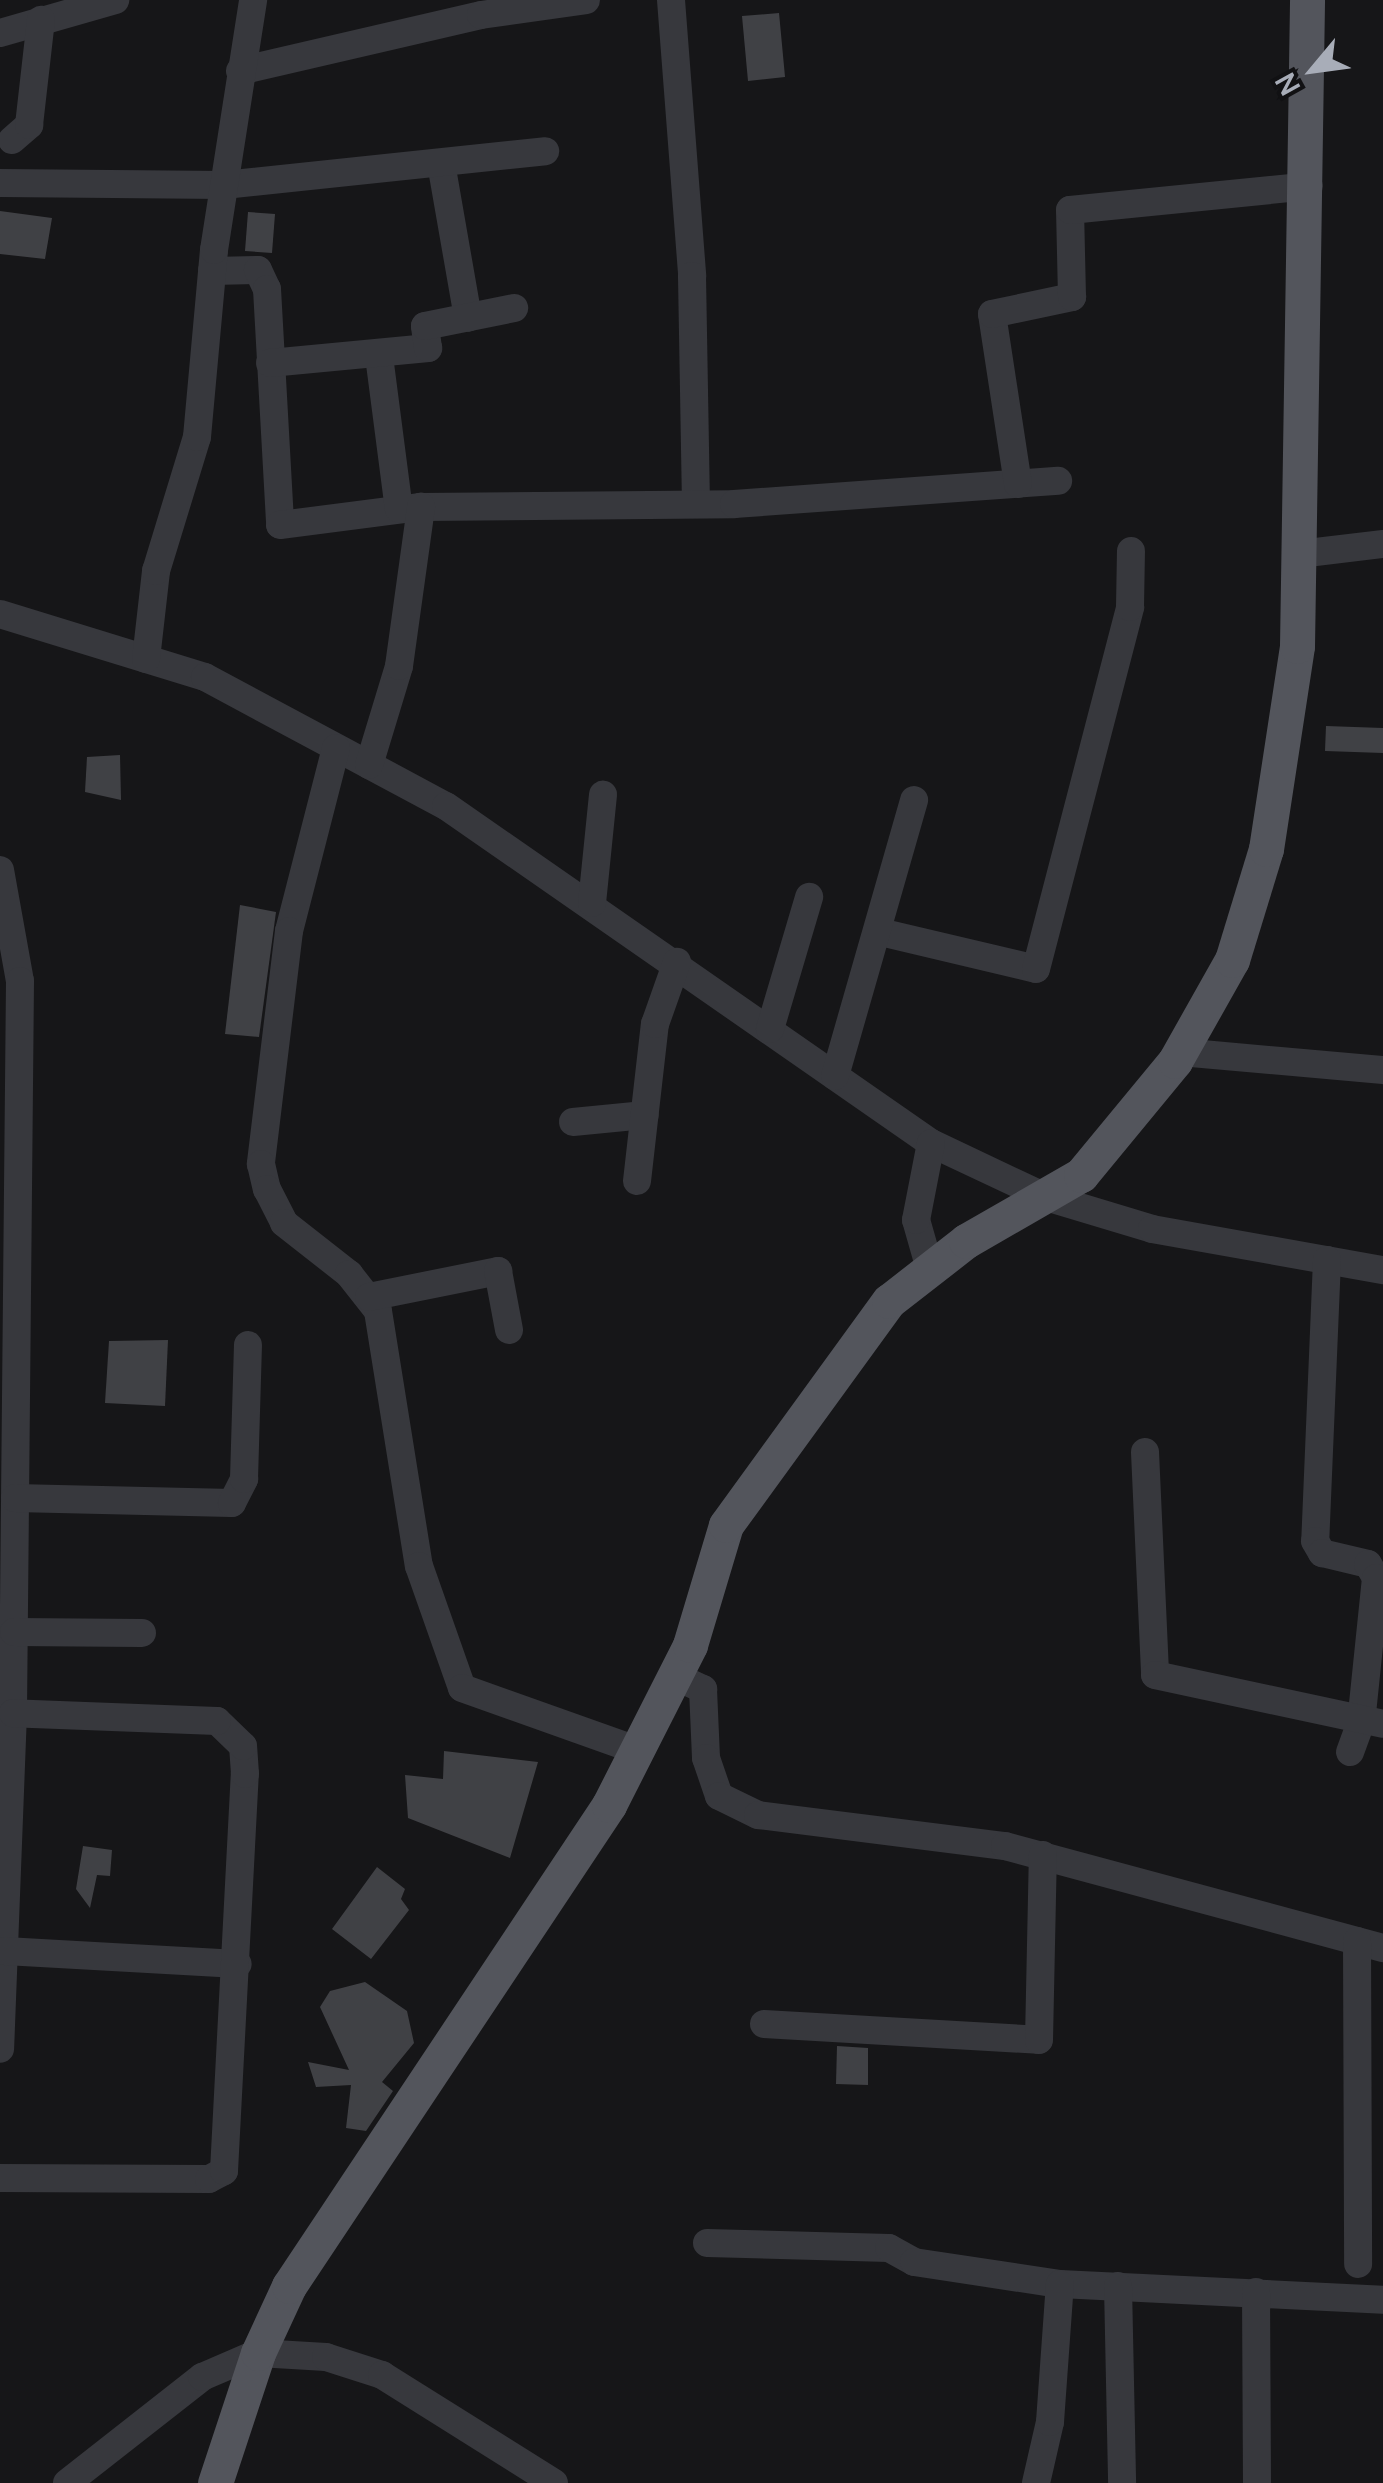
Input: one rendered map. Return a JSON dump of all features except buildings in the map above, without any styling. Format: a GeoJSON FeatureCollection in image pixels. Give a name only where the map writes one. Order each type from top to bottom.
{"type":"FeatureCollection","features":[{"type":"Feature","properties":{"kind":"main road"},"geometry":{"type":"LineString","coordinates":[[215,2483],[258,2353],[305,2260],[608,1805],[676,1677],[726,1525],[890,1300],[930,1268],[1082,1175],[1180,1052],[1232,960],[1266,849],[1297,646],[1309,186],[1307,0]]}},
{"type":"Feature","properties":{"kind":"street"},"geometry":{"type":"LineString","coordinates":[[0,33],[114,0]]}},
{"type":"Feature","properties":{"kind":"street"},"geometry":{"type":"LineString","coordinates":[[146,659],[156,571],[197,437],[212,271],[254,0]]}},
{"type":"Feature","properties":{"kind":"street"},"geometry":{"type":"LineString","coordinates":[[240,71],[512,6],[586,0]]}},
{"type":"Feature","properties":{"kind":"street"},"geometry":{"type":"LineString","coordinates":[[672,0],[692,276],[696,498]]}},
{"type":"Feature","properties":{"kind":"street"},"geometry":{"type":"LineString","coordinates":[[12,140],[29,125],[41,20]]}},
{"type":"Feature","properties":{"kind":"street"},"geometry":{"type":"LineString","coordinates":[[0,183],[224,185],[545,151]]}},
{"type":"Feature","properties":{"kind":"street"},"geometry":{"type":"LineString","coordinates":[[441,163],[468,318]]}},
{"type":"Feature","properties":{"kind":"street"},"geometry":{"type":"LineString","coordinates":[[1018,484],[992,314],[1072,297],[1070,210],[1309,186]]}},
{"type":"Feature","properties":{"kind":"street"},"geometry":{"type":"LineString","coordinates":[[212,271],[258,270],[267,289],[280,525],[410,508],[696,498],[734,504],[1058,481]]}},
{"type":"Feature","properties":{"kind":"street"},"geometry":{"type":"LineString","coordinates":[[270,363],[379,356],[428,348],[425,326],[514,308]]}},
{"type":"Feature","properties":{"kind":"street"},"geometry":{"type":"LineString","coordinates":[[368,764],[399,666],[410,508],[379,356]]}},
{"type":"Feature","properties":{"kind":"street"},"geometry":{"type":"LineString","coordinates":[[1299,554],[1383,544]]}},
{"type":"Feature","properties":{"kind":"street"},"geometry":{"type":"LineString","coordinates":[[880,932],[1036,969],[1130,607],[1132,552]]}},
{"type":"Feature","properties":{"kind":"street"},"geometry":{"type":"LineString","coordinates":[[0,614],[205,677],[446,806],[677,962],[930,1144],[1043,1196],[1166,1232],[1383,1270]]}},
{"type":"Feature","properties":{"kind":"street"},"geometry":{"type":"LineString","coordinates":[[336,748],[290,931],[262,1164],[284,1223],[370,1297],[391,1362],[419,1566],[462,1688],[636,1750]]}},
{"type":"Feature","properties":{"kind":"street"},"geometry":{"type":"LineString","coordinates":[[592,903],[603,795]]}},
{"type":"Feature","properties":{"kind":"street"},"geometry":{"type":"LineString","coordinates":[[834,1076],[880,932],[914,800]]}},
{"type":"Feature","properties":{"kind":"street"},"geometry":{"type":"LineString","coordinates":[[0,870],[20,981],[9,1259],[15,1498],[13,1712],[2,1870],[0,2048]]}},
{"type":"Feature","properties":{"kind":"street"},"geometry":{"type":"LineString","coordinates":[[770,1029],[809,897]]}},
{"type":"Feature","properties":{"kind":"street"},"geometry":{"type":"LineString","coordinates":[[636,1181],[655,1024],[677,962]]}},
{"type":"Feature","properties":{"kind":"street"},"geometry":{"type":"LineString","coordinates":[[1180,1052],[1383,1070]]}},
{"type":"Feature","properties":{"kind":"street"},"geometry":{"type":"LineString","coordinates":[[573,1122],[645,1115]]}},
{"type":"Feature","properties":{"kind":"street"},"geometry":{"type":"LineString","coordinates":[[930,1144],[916,1220],[930,1268]]}},
{"type":"Feature","properties":{"kind":"street"},"geometry":{"type":"LineString","coordinates":[[1327,1260],[1315,1541],[1322,1553],[1368,1564],[1376,1578],[1372,1723],[1350,1752]]}},
{"type":"Feature","properties":{"kind":"street"},"geometry":{"type":"LineString","coordinates":[[370,1297],[492,1270],[501,1276],[509,1330]]}},
{"type":"Feature","properties":{"kind":"street"},"geometry":{"type":"LineString","coordinates":[[15,1498],[232,1503],[244,1479],[248,1345]]}},
{"type":"Feature","properties":{"kind":"street"},"geometry":{"type":"LineString","coordinates":[[1145,1452],[1155,1674],[1372,1723]]}},
{"type":"Feature","properties":{"kind":"street"},"geometry":{"type":"LineString","coordinates":[[14,1632],[142,1633]]}},
{"type":"Feature","properties":{"kind":"street"},"geometry":{"type":"LineString","coordinates":[[676,1677],[703,1689],[706,1758],[719,1796],[758,1814],[1043,1855],[1370,1945],[1371,2096],[1358,2264]]}},
{"type":"Feature","properties":{"kind":"street"},"geometry":{"type":"LineString","coordinates":[[0,2178],[209,2179],[224,2171],[238,1964],[245,1774],[236,1735],[200,1718],[13,1712]]}},
{"type":"Feature","properties":{"kind":"street"},"geometry":{"type":"LineString","coordinates":[[764,2024],[1039,2040],[1043,1855]]}},
{"type":"Feature","properties":{"kind":"street"},"geometry":{"type":"LineString","coordinates":[[4,1951],[238,1964]]}},
{"type":"Feature","properties":{"kind":"street"},"geometry":{"type":"LineString","coordinates":[[706,2243],[889,2248],[914,2262],[1060,2284],[1383,2300]]}},
{"type":"Feature","properties":{"kind":"street"},"geometry":{"type":"LineString","coordinates":[[1036,2483],[1050,2422],[1060,2284]]}},
{"type":"Feature","properties":{"kind":"street"},"geometry":{"type":"LineString","coordinates":[[1118,2286],[1122,2483]]}},
{"type":"Feature","properties":{"kind":"street"},"geometry":{"type":"LineString","coordinates":[[1256,2292],[1257,2483]]}},
{"type":"Feature","properties":{"kind":"street"},"geometry":{"type":"LineString","coordinates":[[67,2483],[202,2378],[258,2353],[326,2356],[382,2374],[554,2483]]}}]}
